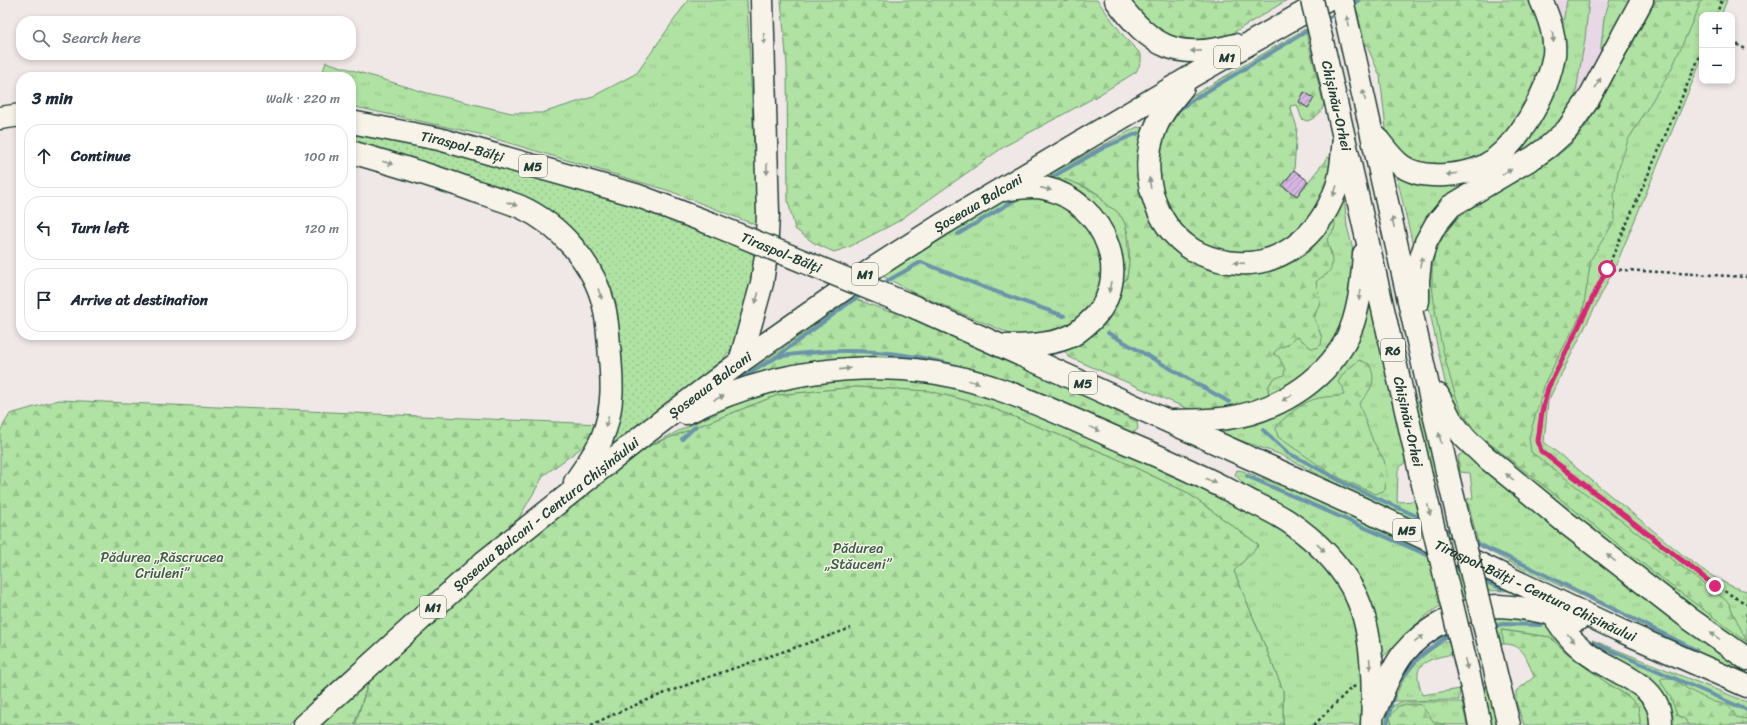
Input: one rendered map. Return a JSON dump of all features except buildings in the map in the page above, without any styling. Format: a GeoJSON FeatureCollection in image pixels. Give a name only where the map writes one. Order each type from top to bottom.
{"type":"FeatureCollection","features":[{"type":"Feature","properties":{"kind":"highway"},"geometry":{"type":"LineString","coordinates":[[740,362],[762,283],[766,255],[768,214],[762,0]]}},
{"type":"Feature","properties":{"kind":"highway"},"geometry":{"type":"LineString","coordinates":[[1116,0],[1132,22],[1148,35],[1170,48],[1181,51],[1208,51],[1262,38]]}},
{"type":"Feature","properties":{"kind":"highway","name":"Chișinău-Orhei"},"geometry":{"type":"LineString","coordinates":[[1312,0],[1420,472],[1480,725]]}},
{"type":"Feature","properties":{"kind":"highway","name":"Șoseaua Balcani"},"geometry":{"type":"LineString","coordinates":[[646,433],[740,362],[874,268],[993,192],[1326,0]]}},
{"type":"Feature","properties":{"kind":"highway","name":"Chișinău-Orhei"},"geometry":{"type":"LineString","coordinates":[[1342,0],[1353,42],[1448,476],[1509,725]]}},
{"type":"Feature","properties":{"kind":"highway"},"geometry":{"type":"LineString","coordinates":[[1373,133],[1401,166],[1414,172],[1427,175],[1454,175],[1469,172],[1483,166],[1495,158],[1506,149],[1522,127],[1539,101],[1547,81],[1554,55],[1554,41],[1548,16],[1541,0]]}},
{"type":"Feature","properties":{"kind":"highway"},"geometry":{"type":"LineString","coordinates":[[1419,342],[1418,280],[1426,242],[1436,224],[1451,206],[1534,157],[1548,147],[1566,130],[1588,100],[1642,0]]}},
{"type":"Feature","properties":{"kind":"highway"},"geometry":{"type":"LineString","coordinates":[[1192,76],[1170,102],[1156,126],[1150,151],[1150,182],[1153,196],[1161,216],[1170,230],[1193,250],[1205,256],[1223,261],[1250,263],[1279,256],[1302,241],[1324,214],[1337,188],[1344,138]]}},
{"type":"Feature","properties":{"kind":"highway"},"geometry":{"type":"LineString","coordinates":[[0,118],[16,116]]}},
{"type":"Feature","properties":{"kind":"highway","name":"Tiraspol-Bălți"},"geometry":{"type":"LineString","coordinates":[[356,123],[447,141],[636,195],[712,224],[917,308],[1193,433]]}},
{"type":"Feature","properties":{"kind":"highway"},"geometry":{"type":"LineString","coordinates":[[356,153],[442,179],[521,207],[542,219],[575,249],[596,283],[604,305],[608,323],[612,384],[609,413],[602,439],[566,496]]}},
{"type":"Feature","properties":{"kind":"highway"},"geometry":{"type":"LineString","coordinates":[[993,192],[1028,186],[1052,190],[1069,198],[1082,207],[1097,223],[1107,242],[1112,261],[1110,291],[1107,300],[1099,313],[1078,332],[1061,340],[1050,342],[1000,346]]}},
{"type":"Feature","properties":{"kind":"highway"},"geometry":{"type":"LineString","coordinates":[[1166,421],[1204,420],[1248,415],[1266,409],[1287,398],[1304,388],[1320,373],[1345,342],[1354,320],[1360,297],[1365,229]]}},
{"type":"Feature","properties":{"kind":"highway"},"geometry":{"type":"LineString","coordinates":[[646,433],[692,410],[738,390],[803,374],[853,368],[904,370],[942,374],[1012,393],[1176,463],[1287,520],[1325,552],[1340,569],[1353,588],[1363,610],[1368,635],[1372,680],[1372,722]]}},
{"type":"Feature","properties":{"kind":"highway"},"geometry":{"type":"LineString","coordinates":[[1426,373],[1451,420],[1464,437],[1482,454],[1577,532],[1690,619],[1747,659]]}},
{"type":"Feature","properties":{"kind":"highway","name":"Șoseaua Balcani - Centura Chișinăului"},"geometry":{"type":"LineString","coordinates":[[304,725],[468,576],[646,433]]}},
{"type":"Feature","properties":{"kind":"highway"},"geometry":{"type":"LineString","coordinates":[[1176,463],[1193,433]]}},
{"type":"Feature","properties":{"kind":"highway","name":"Tiraspol-Bălți - Centura Chișinăului"},"geometry":{"type":"LineString","coordinates":[[1193,433],[1363,509],[1543,593],[1618,630],[1747,686]]}},
{"type":"Feature","properties":{"kind":"highway"},"geometry":{"type":"LineString","coordinates":[[1543,593],[1553,614],[1573,641],[1585,652],[1636,682],[1650,693],[1661,711],[1662,725]]}},
{"type":"Feature","properties":{"kind":"highway"},"geometry":{"type":"LineString","coordinates":[[1372,722],[1392,671],[1402,655],[1409,647],[1448,619],[1468,611],[1497,606],[1523,608],[1618,630]]}},
{"type":"Feature","properties":{"kind":"path"},"geometry":{"type":"LineString","coordinates":[[1717,12],[1722,0]]}},
{"type":"Feature","properties":{"kind":"path"},"geometry":{"type":"LineString","coordinates":[[1735,43],[1747,50]]}},
{"type":"Feature","properties":{"kind":"path"},"geometry":{"type":"LineString","coordinates":[[1699,58],[1607,269],[1548,388],[1542,412],[1538,441],[1541,451],[1715,586],[1747,604]]}},
{"type":"Feature","properties":{"kind":"path"},"geometry":{"type":"LineString","coordinates":[[1607,269],[1747,277]]}},
{"type":"Feature","properties":{"kind":"path"},"geometry":{"type":"LineString","coordinates":[[1747,613],[1747,623]]}},
{"type":"Feature","properties":{"kind":"path"},"geometry":{"type":"LineString","coordinates":[[591,725],[618,712],[683,687],[851,628]]}},
{"type":"Feature","properties":{"kind":"path"},"geometry":{"type":"LineString","coordinates":[[1314,725],[1351,688],[1372,680]]}},
{"type":"Feature","properties":{"kind":"shaded area"},"geometry":{"type":"Polygon","coordinates":[[[1548,0],[1567,0],[1561,34],[1548,0]]]}},
{"type":"Feature","properties":{"kind":"shaded area"},"geometry":{"type":"Polygon","coordinates":[[[1589,0],[1634,0],[1573,109],[1585,39],[1589,0]]]}},
{"type":"Feature","properties":{"kind":"green space"},"geometry":{"type":"Polygon","coordinates":[[[688,0],[747,0],[758,226],[670,191],[479,134],[356,107],[356,72],[323,72],[326,62],[427,93],[511,113],[542,113],[590,98],[637,73],[688,0]]]}},
{"type":"Feature","properties":{"kind":"green space"},"geometry":{"type":"Polygon","coordinates":[[[781,0],[1062,0],[1065,2],[1071,0],[1097,0],[1126,39],[1141,54],[1141,62],[1136,72],[1097,96],[1005,146],[897,222],[849,247],[834,252],[814,243],[795,229],[788,201],[787,65],[781,0]]]}},
{"type":"Feature","properties":{"kind":"green space"},"geometry":{"type":"Polygon","coordinates":[[[1123,0],[1287,0],[1218,42],[1177,45],[1123,0]]]}},
{"type":"Feature","properties":{"kind":"green space"},"geometry":{"type":"Polygon","coordinates":[[[1362,0],[1532,0],[1544,22],[1546,68],[1510,132],[1474,163],[1418,166],[1394,145],[1386,129],[1380,76],[1364,39],[1355,4],[1362,0]]]}},
{"type":"Feature","properties":{"kind":"green space"},"geometry":{"type":"Polygon","coordinates":[[[1567,0],[1589,0],[1585,39],[1573,109],[1566,118],[1412,241],[1397,178],[1561,34],[1567,0]]]}},
{"type":"Feature","properties":{"kind":"green space"},"geometry":{"type":"Polygon","coordinates":[[[1610,0],[1634,0],[1600,56],[1604,18],[1610,0]]]}},
{"type":"Feature","properties":{"kind":"green space"},"geometry":{"type":"Polygon","coordinates":[[[1649,0],[1727,0],[1722,12],[1699,12],[1699,66],[1616,265],[1548,401],[1544,442],[1693,563],[1721,581],[1747,591],[1747,650],[1478,443],[1455,410],[1445,382],[1427,299],[1425,266],[1445,223],[1532,165],[1649,0]]]}},
{"type":"Feature","properties":{"kind":"green space"},"geometry":{"type":"Polygon","coordinates":[[[1656,0],[1702,0],[1671,70],[1628,140],[1618,171],[1614,195],[1615,220],[1591,259],[1583,311],[1546,380],[1529,437],[1531,452],[1728,602],[1747,642],[1670,585],[1478,434],[1464,416],[1450,378],[1440,336],[1433,294],[1432,276],[1434,256],[1446,232],[1459,218],[1472,208],[1557,156],[1570,145],[1585,127],[1593,114],[1656,0]]]}},
{"type":"Feature","properties":{"kind":"green space"},"geometry":{"type":"Polygon","coordinates":[[[1305,29],[1324,105],[1317,115],[1307,121],[1302,119],[1297,105],[1290,106],[1297,127],[1294,170],[1282,186],[1297,196],[1328,157],[1334,162],[1329,192],[1292,237],[1250,256],[1207,249],[1184,230],[1165,202],[1157,172],[1161,144],[1174,114],[1182,102],[1305,29]]]}},
{"type":"Feature","properties":{"kind":"green space"},"geometry":{"type":"Polygon","coordinates":[[[1137,127],[1145,128],[1142,163],[1199,264],[1223,273],[1232,274],[1255,274],[1280,268],[1311,250],[1320,238],[1331,213],[1333,217],[1335,227],[1327,239],[1332,257],[1332,266],[1327,274],[1316,282],[1320,302],[1314,317],[1322,338],[1321,345],[1316,348],[1311,348],[1298,337],[1287,345],[1276,350],[1273,354],[1279,357],[1285,369],[1284,375],[1273,379],[1268,387],[1269,397],[1228,408],[1207,410],[1186,408],[1069,357],[1065,352],[1127,278],[1129,245],[1127,229],[1120,215],[1105,204],[1098,194],[1081,185],[1050,174],[1137,127]]]}},
{"type":"Feature","properties":{"kind":"green space"},"geometry":{"type":"Polygon","coordinates":[[[364,134],[483,161],[635,206],[678,220],[755,255],[753,276],[740,337],[723,359],[605,456],[618,353],[567,227],[357,143],[356,136],[364,134]]]}},
{"type":"Feature","properties":{"kind":"green space"},"geometry":{"type":"Polygon","coordinates":[[[1050,174],[1069,180],[1098,194],[1106,205],[1115,209],[1121,216],[1126,225],[1129,263],[1127,278],[1116,292],[1118,268],[1052,182],[1050,174]]]}},
{"type":"Feature","properties":{"kind":"green space"},"geometry":{"type":"Polygon","coordinates":[[[1036,195],[1067,206],[1098,242],[1103,277],[1091,310],[1056,336],[1013,335],[914,293],[883,276],[1011,196],[1036,195]]]}},
{"type":"Feature","properties":{"kind":"green space"},"geometry":{"type":"Polygon","coordinates":[[[1344,196],[1347,226],[1355,258],[1349,306],[1337,338],[1313,370],[1269,397],[1268,387],[1273,379],[1273,355],[1277,348],[1288,344],[1291,339],[1298,337],[1311,348],[1322,338],[1314,317],[1320,302],[1316,282],[1320,277],[1327,274],[1332,253],[1327,239],[1334,230],[1331,213],[1344,196]]]}},
{"type":"Feature","properties":{"kind":"green space"},"geometry":{"type":"Polygon","coordinates":[[[1368,295],[1407,457],[1398,470],[1397,502],[1415,501],[1419,522],[1351,491],[1279,454],[1211,430],[1303,395],[1368,295]]]}},
{"type":"Feature","properties":{"kind":"green space"},"geometry":{"type":"Polygon","coordinates":[[[853,298],[887,311],[895,311],[940,329],[1002,359],[1077,392],[1137,422],[1138,429],[1134,432],[1115,432],[942,367],[738,385],[735,380],[759,365],[853,298]]]}},
{"type":"Feature","properties":{"kind":"green space"},"geometry":{"type":"Polygon","coordinates":[[[1359,360],[1369,364],[1372,370],[1373,381],[1372,386],[1359,404],[1373,441],[1384,460],[1386,470],[1385,490],[1376,494],[1333,475],[1278,437],[1276,429],[1278,424],[1297,408],[1308,402],[1322,397],[1344,395],[1343,387],[1338,382],[1344,373],[1359,360]]]}},
{"type":"Feature","properties":{"kind":"green space"},"geometry":{"type":"Polygon","coordinates":[[[846,375],[953,382],[1091,435],[1276,525],[1304,544],[1331,570],[1359,624],[1362,675],[1361,689],[1363,700],[1360,725],[1283,725],[1283,690],[1234,571],[1259,545],[1186,492],[1111,456],[987,406],[929,391],[856,387],[778,395],[651,445],[754,396],[846,375]]]}},
{"type":"Feature","properties":{"kind":"green space","name":"Pădurea „Stăuceni”"},"geometry":{"type":"Polygon","coordinates":[[[856,387],[929,391],[987,406],[1111,456],[1186,492],[1259,545],[1234,571],[1283,690],[1283,725],[355,725],[370,678],[461,595],[567,507],[651,445],[778,395],[856,387]]]}},
{"type":"Feature","properties":{"kind":"green space","name":"Pădurea „Răscrucea Criuleni”"},"geometry":{"type":"Polygon","coordinates":[[[59,400],[600,424],[588,443],[544,475],[519,518],[325,689],[288,725],[0,725],[0,431],[10,414],[59,400]]]}},
{"type":"Feature","properties":{"kind":"green space"},"geometry":{"type":"Polygon","coordinates":[[[1421,401],[1438,477],[1430,475],[1415,402],[1421,401]]]}},
{"type":"Feature","properties":{"kind":"green space"},"geometry":{"type":"Polygon","coordinates":[[[1466,451],[1747,667],[1747,676],[1576,593],[1525,570],[1479,546],[1467,499],[1473,498],[1470,473],[1460,472],[1458,456],[1466,451]]]}},
{"type":"Feature","properties":{"kind":"green space"},"geometry":{"type":"Polygon","coordinates":[[[1237,470],[1294,491],[1518,591],[1476,592],[1451,600],[1440,606],[1419,622],[1381,659],[1362,596],[1261,495],[1247,487],[1235,475],[1237,470]]]}},
{"type":"Feature","properties":{"kind":"green space"},"geometry":{"type":"Polygon","coordinates":[[[1494,616],[1543,621],[1636,691],[1648,708],[1651,725],[1639,725],[1640,721],[1638,706],[1629,697],[1607,683],[1568,654],[1550,637],[1502,630],[1504,644],[1499,645],[1494,616]]]}},
{"type":"Feature","properties":{"kind":"green space"},"geometry":{"type":"Polygon","coordinates":[[[1501,630],[1550,637],[1568,654],[1607,683],[1629,697],[1638,706],[1640,721],[1639,725],[1524,725],[1516,702],[1516,691],[1534,677],[1527,659],[1521,650],[1517,647],[1504,644],[1501,630]]]}},
{"type":"Feature","properties":{"kind":"green space"},"geometry":{"type":"Polygon","coordinates":[[[1592,640],[1747,702],[1747,725],[1669,725],[1597,649],[1592,640]]]}},
{"type":"Feature","properties":{"kind":"green space"},"geometry":{"type":"Polygon","coordinates":[[[1446,641],[1449,641],[1452,654],[1432,659],[1420,668],[1418,675],[1422,695],[1460,689],[1459,700],[1394,701],[1402,682],[1414,666],[1421,658],[1446,641]]]}},
{"type":"Feature","properties":{"kind":"green space"},"geometry":{"type":"Polygon","coordinates":[[[370,678],[354,725],[320,725],[370,678]]]}},
{"type":"Feature","properties":{"kind":"green space"},"geometry":{"type":"Polygon","coordinates":[[[1663,678],[1674,678],[1693,692],[1714,702],[1728,706],[1736,717],[1747,719],[1747,725],[1688,725],[1685,719],[1677,715],[1671,698],[1660,680],[1663,678]]]}},
{"type":"Feature","properties":{"kind":"green space"},"geometry":{"type":"Polygon","coordinates":[[[1481,687],[1489,687],[1498,725],[1489,725],[1481,687]]]}},
{"type":"Feature","properties":{"kind":"green space"},"geometry":{"type":"Polygon","coordinates":[[[1401,702],[1462,702],[1467,725],[1381,725],[1383,717],[1388,711],[1401,702]]]}},
{"type":"Feature","properties":{"kind":"green space"},"geometry":{"type":"Polygon","coordinates":[[[1413,704],[1421,705],[1434,722],[1446,725],[1392,725],[1390,717],[1398,706],[1413,704]]]}},
{"type":"Feature","properties":{"kind":"waterway"},"geometry":{"type":"LineString","coordinates":[[1350,5],[1358,0]]}},
{"type":"Feature","properties":{"kind":"waterway"},"geometry":{"type":"LineString","coordinates":[[1324,20],[1337,13]]}},
{"type":"Feature","properties":{"kind":"waterway"},"geometry":{"type":"LineString","coordinates":[[1176,112],[1194,99],[1312,28]]}},
{"type":"Feature","properties":{"kind":"waterway"},"geometry":{"type":"LineString","coordinates":[[1054,176],[1105,147],[1138,133]]}},
{"type":"Feature","properties":{"kind":"waterway"},"geometry":{"type":"LineString","coordinates":[[958,234],[1015,200]]}},
{"type":"Feature","properties":{"kind":"waterway"},"geometry":{"type":"LineString","coordinates":[[880,285],[921,262],[983,287],[1064,316]]}},
{"type":"Feature","properties":{"kind":"waterway"},"geometry":{"type":"LineString","coordinates":[[737,381],[775,358],[853,300],[864,294]]}},
{"type":"Feature","properties":{"kind":"waterway"},"geometry":{"type":"LineString","coordinates":[[1108,333],[1229,402]]}},
{"type":"Feature","properties":{"kind":"waterway"},"geometry":{"type":"LineString","coordinates":[[776,357],[821,352],[866,351],[911,356],[956,366]]}},
{"type":"Feature","properties":{"kind":"waterway"},"geometry":{"type":"LineString","coordinates":[[682,439],[696,426]]}},
{"type":"Feature","properties":{"kind":"waterway"},"geometry":{"type":"LineString","coordinates":[[1263,430],[1288,453],[1346,484],[1423,519]]}},
{"type":"Feature","properties":{"kind":"waterway"},"geometry":{"type":"LineString","coordinates":[[1247,476],[1434,558]]}},
{"type":"Feature","properties":{"kind":"waterway"},"geometry":{"type":"LineString","coordinates":[[1440,527],[1454,533]]}},
{"type":"Feature","properties":{"kind":"waterway"},"geometry":{"type":"LineString","coordinates":[[1471,541],[1527,566],[1696,650]]}},
{"type":"Feature","properties":{"kind":"waterway"},"geometry":{"type":"LineString","coordinates":[[1449,565],[1463,571]]}},
{"type":"Feature","properties":{"kind":"waterway"},"geometry":{"type":"LineString","coordinates":[[1480,579],[1502,589]]}},
{"type":"Feature","properties":{"kind":"waterway"},"geometry":{"type":"LineString","coordinates":[[1490,627],[1503,624],[1541,625]]}},
{"type":"Feature","properties":{"kind":"waterway"},"geometry":{"type":"LineString","coordinates":[[1387,725],[1395,687],[1418,658],[1447,636],[1453,635]]}},
{"type":"Feature","properties":{"kind":"waterway"},"geometry":{"type":"LineString","coordinates":[[1594,643],[1747,710]]}},
{"type":"Feature","properties":{"kind":"route"},"geometry":{"type":"LineString","coordinates":[[1607,269],[1548,388],[1542,412],[1538,441],[1541,451],[1715,586]]}}]}
